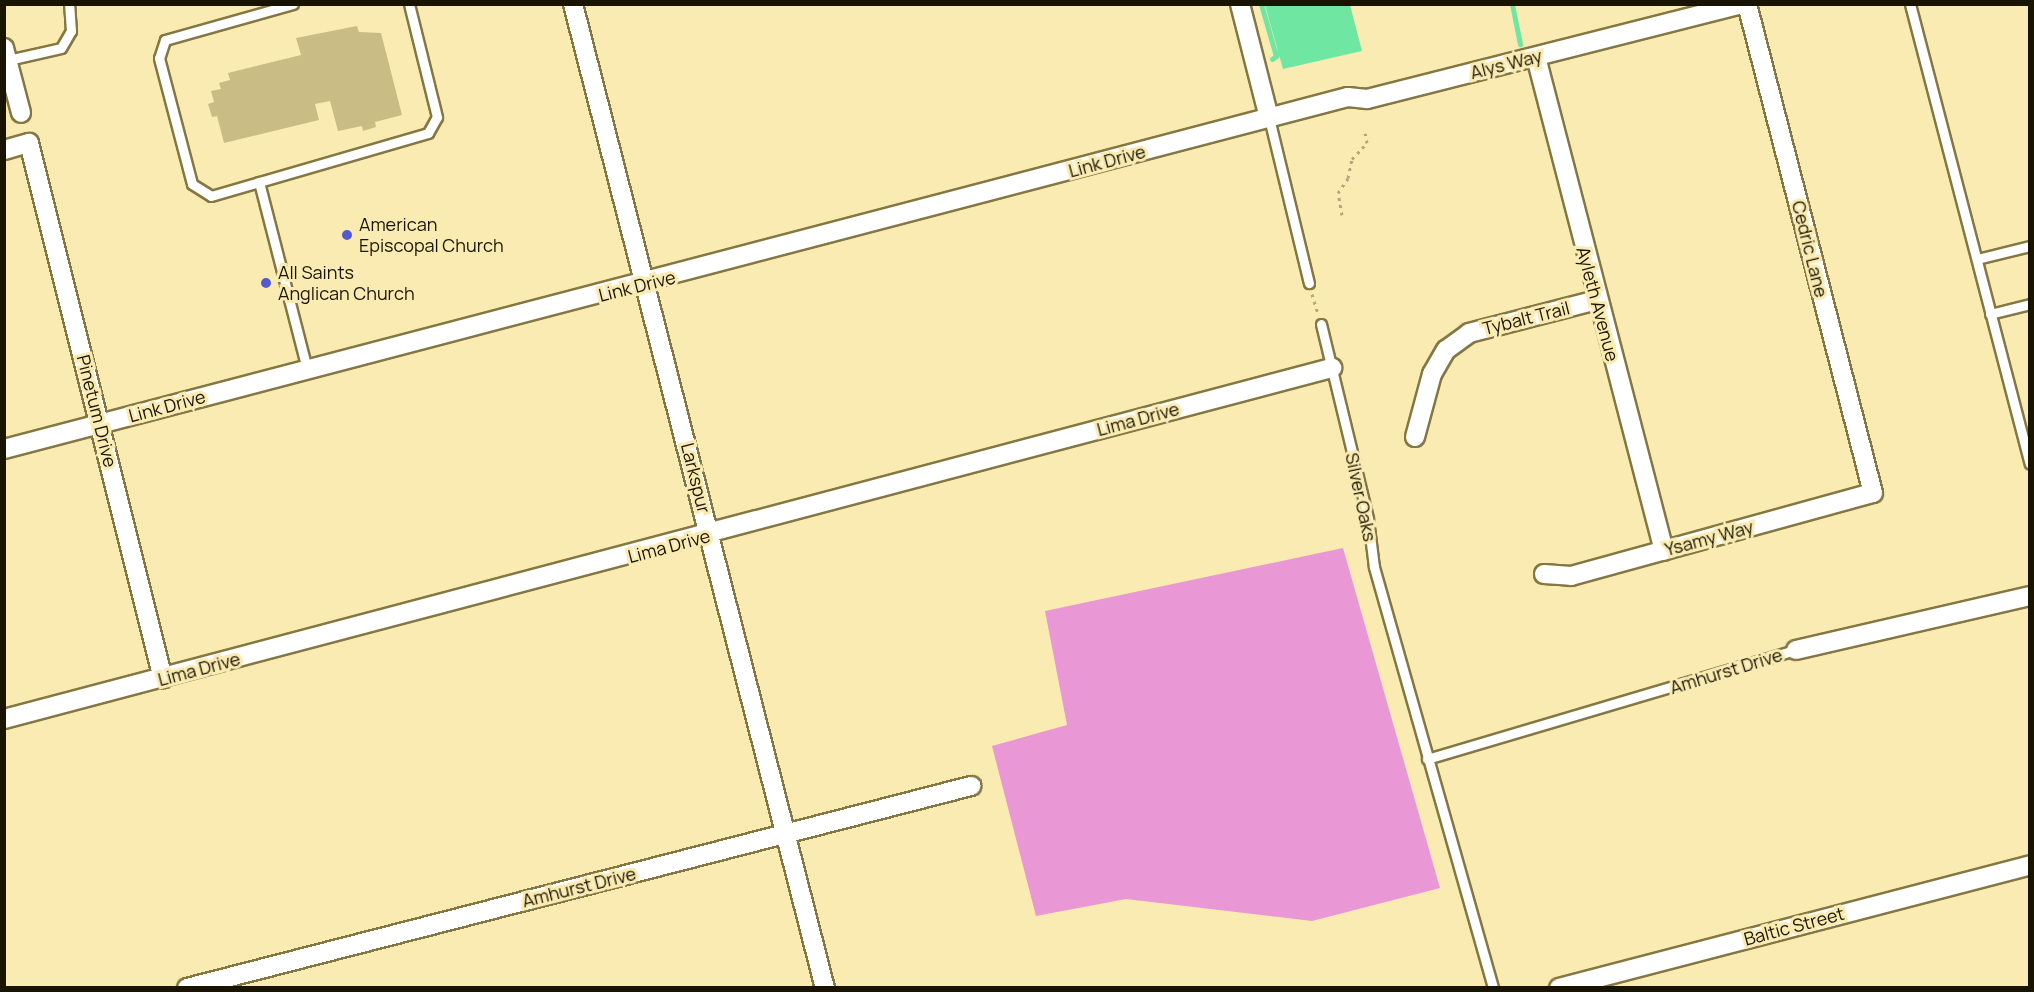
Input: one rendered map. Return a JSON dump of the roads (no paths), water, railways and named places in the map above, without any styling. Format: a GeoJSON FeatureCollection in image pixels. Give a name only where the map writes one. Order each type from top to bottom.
{"type":"FeatureCollection","features":[{"type":"Feature","properties":{"kind":"street","name":"Larkspur"},"geometry":{"type":"LineString","coordinates":[[573,4],[825,987]]}},
{"type":"Feature","properties":{"kind":"street"},"geometry":{"type":"LineString","coordinates":[[1240,4],[1269,118]]}},
{"type":"Feature","properties":{"kind":"street","name":"Alys Way"},"geometry":{"type":"LineString","coordinates":[[1269,118],[1348,97],[1367,99],[1745,4]]}},
{"type":"Feature","properties":{"kind":"street","name":"Cedric Lane"},"geometry":{"type":"LineString","coordinates":[[1745,4],[1873,493]]}},
{"type":"Feature","properties":{"kind":"street"},"geometry":{"type":"LineString","coordinates":[[6,54],[21,113]]}},
{"type":"Feature","properties":{"kind":"street","name":"Ayleth Avenue"},"geometry":{"type":"LineString","coordinates":[[1536,57],[1597,300],[1664,551]]}},
{"type":"Feature","properties":{"kind":"street","name":"Link Drive"},"geometry":{"type":"LineString","coordinates":[[4,449],[308,369],[646,284],[1269,118]]}},
{"type":"Feature","properties":{"kind":"street","name":"Pinetum Drive"},"geometry":{"type":"LineString","coordinates":[[4,150],[29,144],[101,424],[163,679]]}},
{"type":"Feature","properties":{"kind":"street","name":"Tybalt Trail"},"geometry":{"type":"LineString","coordinates":[[1415,437],[1432,374],[1446,350],[1469,333],[1597,300]]}},
{"type":"Feature","properties":{"kind":"street","name":"Lima Drive"},"geometry":{"type":"LineString","coordinates":[[4,719],[710,536],[1332,368]]}},
{"type":"Feature","properties":{"kind":"street","name":"Ysamy Way"},"geometry":{"type":"LineString","coordinates":[[1545,574],[1571,576],[1873,493]]}},
{"type":"Feature","properties":{"kind":"street","name":"Amhurst Drive"},"geometry":{"type":"LineString","coordinates":[[1796,650],[2030,596]]}},
{"type":"Feature","properties":{"kind":"street","name":"Amhurst Drive"},"geometry":{"type":"LineString","coordinates":[[187,987],[786,831],[971,786]]}},
{"type":"Feature","properties":{"kind":"street","name":"Baltic Street"},"geometry":{"type":"LineString","coordinates":[[1560,987],[2030,865]]}},
{"type":"Feature","properties":{"kind":"lane"},"geometry":{"type":"LineString","coordinates":[[6,54],[61,48],[71,32],[69,4]]}},
{"type":"Feature","properties":{"kind":"lane"},"geometry":{"type":"LineString","coordinates":[[293,4],[165,40],[159,58],[192,184],[211,196],[428,133],[437,117],[409,4]]}},
{"type":"Feature","properties":{"kind":"lane"},"geometry":{"type":"LineString","coordinates":[[1910,4],[2030,464]]}},
{"type":"Feature","properties":{"kind":"lane"},"geometry":{"type":"LineString","coordinates":[[1269,118],[1309,283]]}},
{"type":"Feature","properties":{"kind":"lane"},"geometry":{"type":"LineString","coordinates":[[259,182],[308,369]]}},
{"type":"Feature","properties":{"kind":"lane"},"geometry":{"type":"LineString","coordinates":[[1977,260],[2030,246]]}},
{"type":"Feature","properties":{"kind":"lane"},"geometry":{"type":"LineString","coordinates":[[1990,314],[2030,304]]}},
{"type":"Feature","properties":{"kind":"lane","name":"Silver Oaks"},"geometry":{"type":"LineString","coordinates":[[1321,324],[1368,519],[1374,567],[1426,759],[1493,987]]}},
{"type":"Feature","properties":{"kind":"lane","name":"Amhurst Drive"},"geometry":{"type":"LineString","coordinates":[[1426,759],[1796,650]]}},
{"type":"Feature","properties":{"kind":"waterway"},"geometry":{"type":"LineString","coordinates":[[1261,4],[1276,56],[1272,59]]}},
{"type":"Feature","properties":{"kind":"waterway"},"geometry":{"type":"LineString","coordinates":[[1512,4],[1520,44]]}},
{"type":"Feature","properties":{"kind":"waterway"},"geometry":{"type":"LineString","coordinates":[[1276,56],[1281,48]]}},
{"type":"Feature","properties":{"kind":"place","name":"American Episcopal Church"},"geometry":{"type":"Point","coordinates":[347,235]}},
{"type":"Feature","properties":{"kind":"place","name":"All Saints Anglican Church"},"geometry":{"type":"Point","coordinates":[266,283]}}]}
